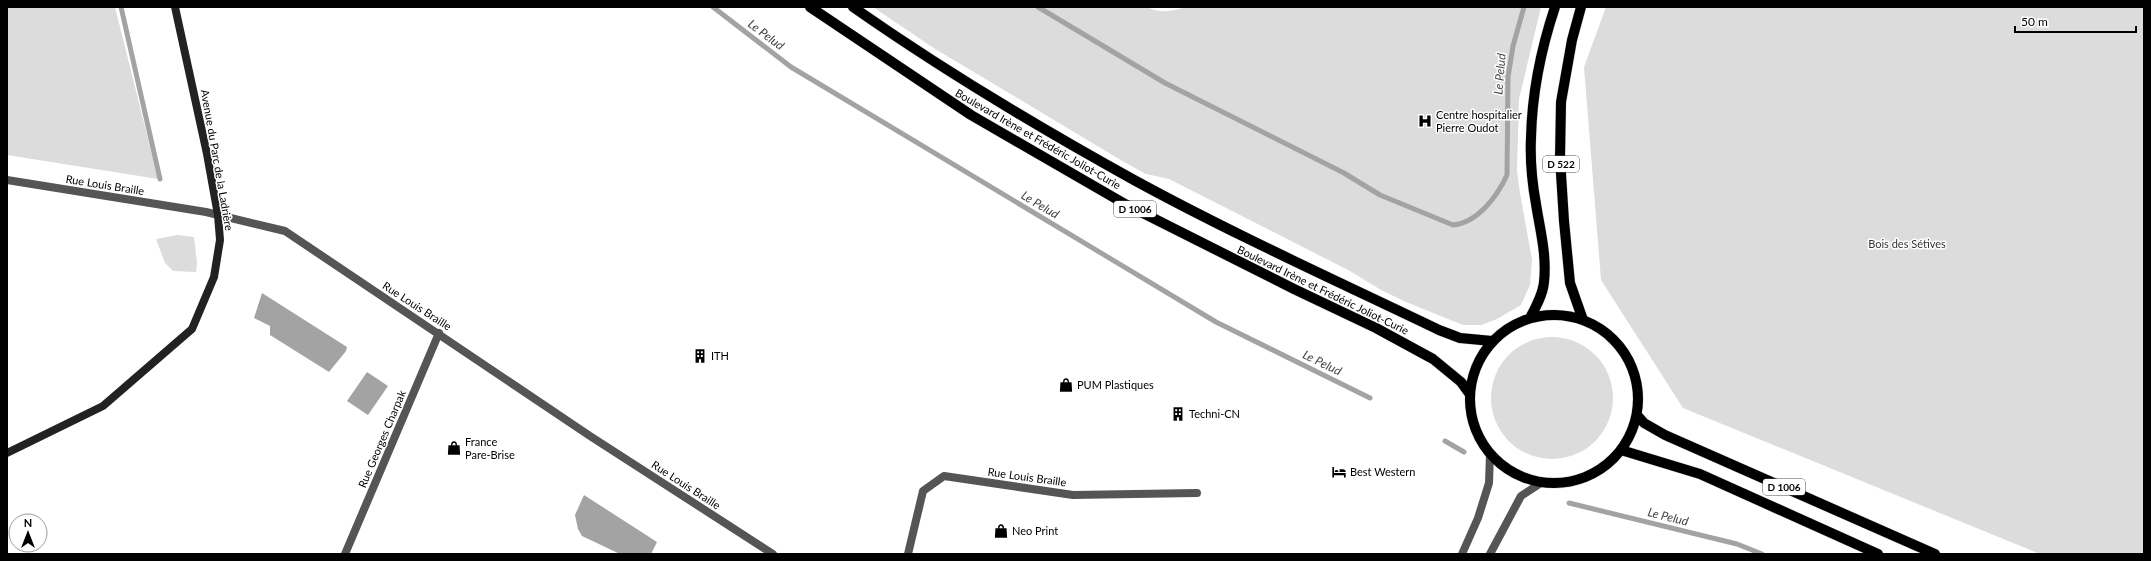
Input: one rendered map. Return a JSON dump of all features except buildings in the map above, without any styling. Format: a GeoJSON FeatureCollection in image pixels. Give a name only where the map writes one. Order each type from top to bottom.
{"type":"FeatureCollection","features":[{"type":"Feature","properties":{"kind":"main road","name":"Boulevard Irène et Frédéric Joliot-Curie"},"geometry":{"type":"LineString","coordinates":[[810,7],[971,116],[1125,204],[1294,289],[1376,328],[1433,359],[1461,382],[1469,393]]}},
{"type":"Feature","properties":{"kind":"main road","name":"Boulevard Irène et Frédéric Joliot-Curie"},"geometry":{"type":"LineString","coordinates":[[853,7],[981,92],[1134,180],[1218,223],[1439,330],[1460,338],[1492,341]]}},
{"type":"Feature","properties":{"kind":"main road","name":"D 522"},"geometry":{"type":"LineString","coordinates":[[1530,318],[1537,305],[1544,283],[1545,259],[1543,236],[1532,175],[1531,138],[1534,100],[1546,35],[1555,7]]}},
{"type":"Feature","properties":{"kind":"main road","name":"D 522"},"geometry":{"type":"LineString","coordinates":[[1582,7],[1572,40],[1561,102],[1560,158],[1570,283],[1584,320]]}},
{"type":"Feature","properties":{"kind":"main road"},"geometry":{"type":"LineString","coordinates":[[1548,315],[1584,320],[1604,332],[1621,348],[1633,369],[1638,392],[1637,416],[1631,434],[1621,450],[1609,463],[1594,474],[1577,480],[1559,483],[1541,483],[1522,477],[1504,468],[1490,454],[1477,436],[1470,415],[1469,393],[1473,374],[1481,356],[1492,341],[1510,327],[1530,318],[1548,315]]}},
{"type":"Feature","properties":{"kind":"main road","name":"D 1006"},"geometry":{"type":"LineString","coordinates":[[1637,416],[1644,423],[1666,435],[1935,554]]}},
{"type":"Feature","properties":{"kind":"main road","name":"D 1006"},"geometry":{"type":"LineString","coordinates":[[1621,450],[1700,474],[1878,554]]}},
{"type":"Feature","properties":{"kind":"street","name":"Avenue du Parc de la Ladrière"},"geometry":{"type":"LineString","coordinates":[[7,453],[103,406],[192,329],[214,277],[220,240],[218,215],[207,154],[175,7]]}},
{"type":"Feature","properties":{"kind":"street","name":"Rue Louis Braille"},"geometry":{"type":"LineString","coordinates":[[7,180],[218,215],[285,231],[396,306],[439,333],[590,436],[773,554]]}},
{"type":"Feature","properties":{"kind":"street","name":"Rue Georges Charpak"},"geometry":{"type":"LineString","coordinates":[[345,554],[439,333]]}},
{"type":"Feature","properties":{"kind":"street"},"geometry":{"type":"LineString","coordinates":[[1462,554],[1478,518],[1489,483],[1490,454]]}},
{"type":"Feature","properties":{"kind":"street","name":"Rue Louis Braille"},"geometry":{"type":"LineString","coordinates":[[908,554],[923,491],[944,476],[1074,495],[1197,493]]}},
{"type":"Feature","properties":{"kind":"street"},"geometry":{"type":"LineString","coordinates":[[1490,554],[1521,496],[1541,483]]}},
{"type":"Feature","properties":{"kind":"green space"},"geometry":{"type":"Polygon","coordinates":[[[7,7],[115,7],[158,179],[7,155],[7,7]]]}},
{"type":"Feature","properties":{"kind":"green space"},"geometry":{"type":"Polygon","coordinates":[[[873,7],[1147,7],[1157,11],[1171,11],[1187,7],[1541,7],[1519,99],[1517,171],[1532,260],[1530,285],[1521,305],[1497,319],[1481,325],[1463,325],[1406,302],[1381,290],[1350,271],[1169,179],[1146,174],[1124,162],[932,47],[873,7]]]}},
{"type":"Feature","properties":{"kind":"green space","name":"Bois des Sétives"},"geometry":{"type":"Polygon","coordinates":[[[1606,7],[2144,7],[2144,554],[2040,554],[1683,408],[1601,280],[1584,67],[1606,7]]]}},
{"type":"Feature","properties":{"kind":"green space"},"geometry":{"type":"Polygon","coordinates":[[[177,235],[194,237],[197,263],[196,272],[173,271],[165,263],[156,239],[177,235]]]}},
{"type":"Feature","properties":{"kind":"green space"},"geometry":{"type":"Polygon","coordinates":[[[1552,337],[1575,342],[1595,355],[1608,375],[1613,398],[1608,421],[1595,441],[1575,454],[1552,459],[1529,454],[1509,441],[1496,421],[1491,398],[1496,375],[1509,355],[1529,342],[1552,337]]]}},
{"type":"Feature","properties":{"kind":"shaded area"},"geometry":{"type":"Polygon","coordinates":[[[262,293],[347,347],[346,351],[329,372],[270,335],[270,326],[254,318],[262,293]]]}},
{"type":"Feature","properties":{"kind":"shaded area"},"geometry":{"type":"Polygon","coordinates":[[[367,372],[388,386],[368,415],[347,401],[367,372]]]}},
{"type":"Feature","properties":{"kind":"shaded area"},"geometry":{"type":"Polygon","coordinates":[[[584,495],[657,542],[651,554],[620,554],[582,536],[578,529],[575,515],[584,495]]]}},
{"type":"Feature","properties":{"kind":"waterway"},"geometry":{"type":"LineString","coordinates":[[121,7],[160,179]]}},
{"type":"Feature","properties":{"kind":"waterway","name":"Le Pelud"},"geometry":{"type":"LineString","coordinates":[[713,7],[791,67],[1216,322],[1370,398]]}},
{"type":"Feature","properties":{"kind":"waterway","name":"Le Pelud"},"geometry":{"type":"LineString","coordinates":[[1038,7],[1165,83],[1344,173],[1380,195],[1453,225],[1470,219],[1485,208],[1498,192],[1507,175],[1508,77],[1513,46],[1524,7]]}},
{"type":"Feature","properties":{"kind":"waterway"},"geometry":{"type":"LineString","coordinates":[[1445,441],[1464,452]]}},
{"type":"Feature","properties":{"kind":"waterway","name":"Le Pelud"},"geometry":{"type":"LineString","coordinates":[[1569,503],[1737,544],[1762,554]]}},
{"type":"Feature","properties":{"kind":"place","name":"Centre hospitalier Pierre Oudot"},"geometry":{"type":"Point","coordinates":[1425,121]}},
{"type":"Feature","properties":{"kind":"place","name":"ITH"},"geometry":{"type":"Point","coordinates":[700,356]}},
{"type":"Feature","properties":{"kind":"place","name":"PUM Plastiques"},"geometry":{"type":"Point","coordinates":[1066,385]}},
{"type":"Feature","properties":{"kind":"place","name":"Techni-CN"},"geometry":{"type":"Point","coordinates":[1178,414]}},
{"type":"Feature","properties":{"kind":"place","name":"France Pare-Brise"},"geometry":{"type":"Point","coordinates":[454,448]}},
{"type":"Feature","properties":{"kind":"place","name":"Best Western"},"geometry":{"type":"Point","coordinates":[1339,472]}},
{"type":"Feature","properties":{"kind":"place","name":"Neo Print"},"geometry":{"type":"Point","coordinates":[1001,531]}}]}
